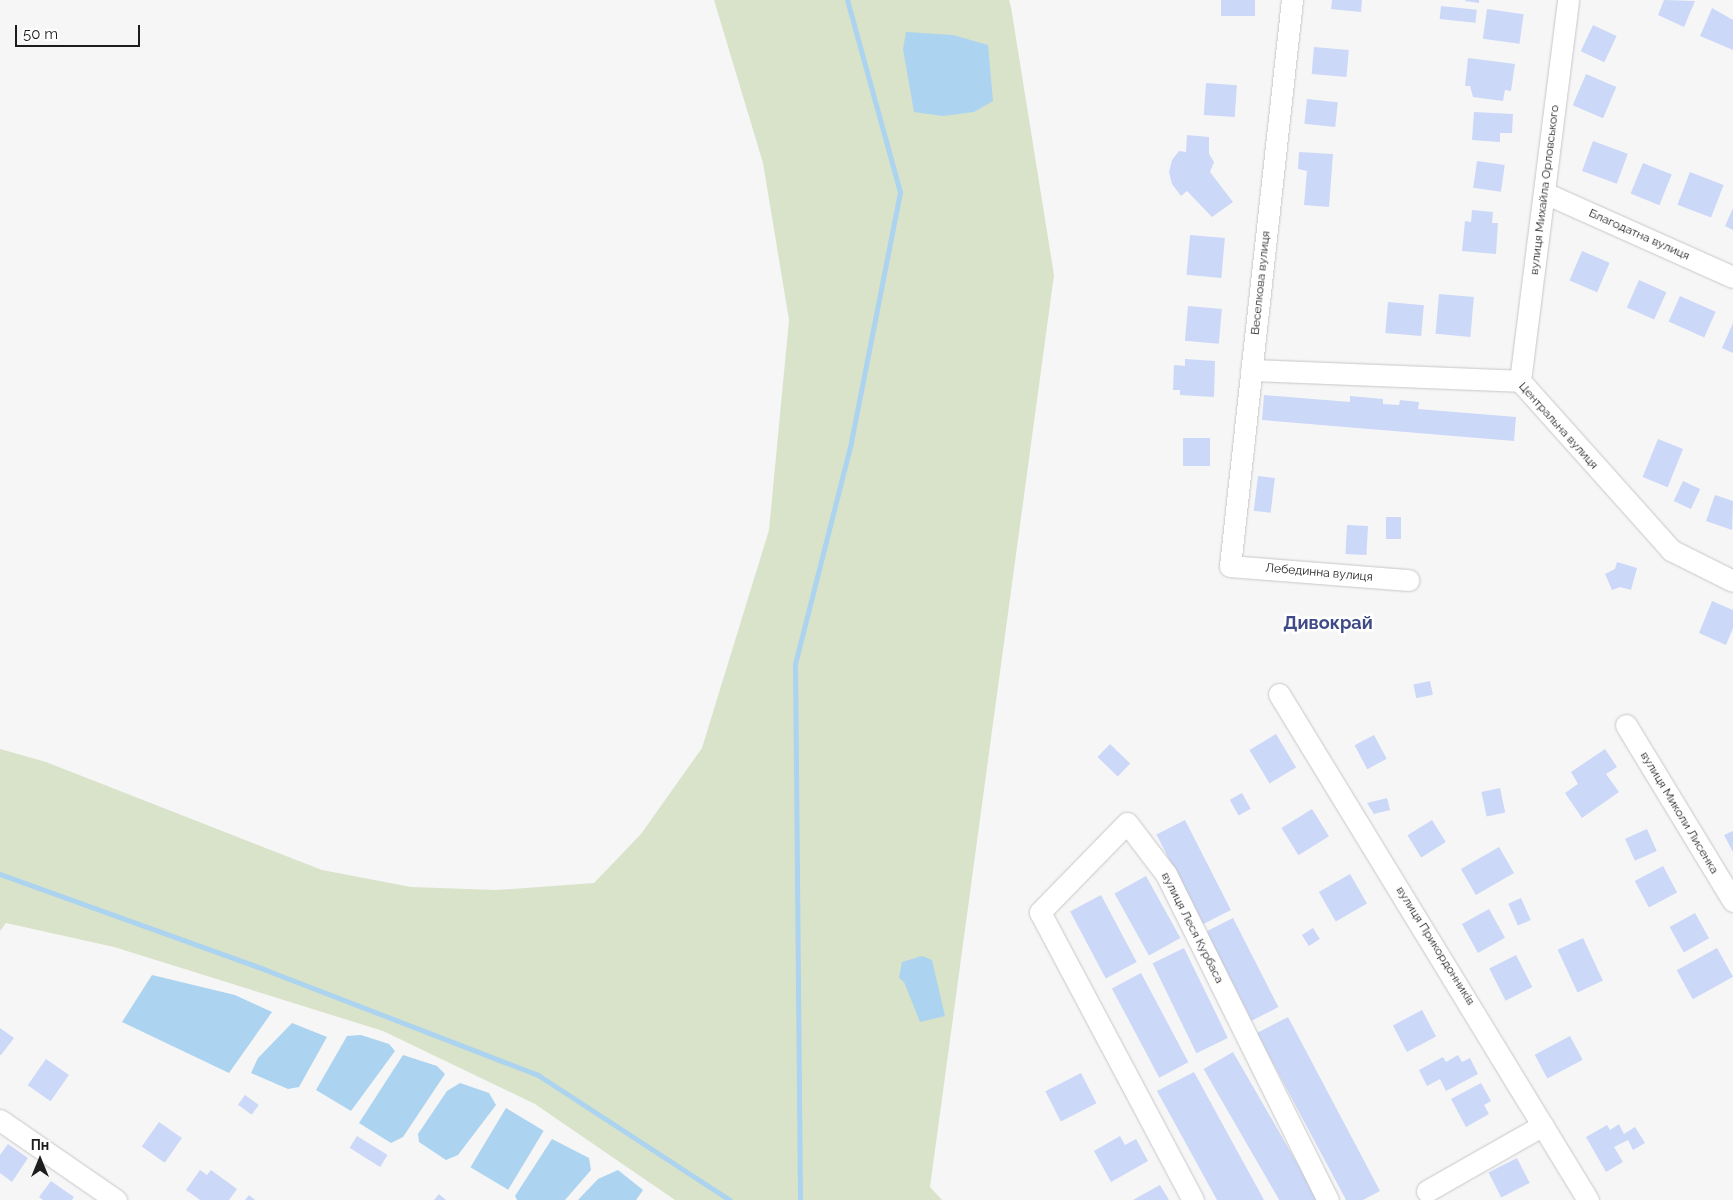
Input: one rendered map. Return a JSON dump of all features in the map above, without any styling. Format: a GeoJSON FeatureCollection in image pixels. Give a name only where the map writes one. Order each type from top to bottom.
{"type":"FeatureCollection","features":[{"type":"Feature","properties":{"kind":"street","name":"Веселкова вулиця"},"geometry":{"type":"LineString","coordinates":[[1230,566],[1292,0]]}},
{"type":"Feature","properties":{"kind":"street","name":"вулиця Михайла Орловського"},"geometry":{"type":"LineString","coordinates":[[1520,381],[1568,0]]}},
{"type":"Feature","properties":{"kind":"street","name":"Благодатна вулиця"},"geometry":{"type":"LineString","coordinates":[[1545,193],[1733,277]]}},
{"type":"Feature","properties":{"kind":"street","name":"Центральна вулиця"},"geometry":{"type":"LineString","coordinates":[[1251,370],[1520,381],[1670,550],[1733,581]]}},
{"type":"Feature","properties":{"kind":"street","name":"Лебединна вулиця"},"geometry":{"type":"LineString","coordinates":[[1230,566],[1408,580]]}},
{"type":"Feature","properties":{"kind":"street","name":"вулиця Прикордонників"},"geometry":{"type":"LineString","coordinates":[[1279,694],[1588,1200]]}},
{"type":"Feature","properties":{"kind":"street","name":"вулиця Миколи Лисенка"},"geometry":{"type":"LineString","coordinates":[[1626,725],[1733,901]]}},
{"type":"Feature","properties":{"kind":"street","name":"вулиця Леся Курбаса"},"geometry":{"type":"LineString","coordinates":[[1193,1200],[1040,912],[1128,823],[1166,874],[1328,1200]]}},
{"type":"Feature","properties":{"kind":"street"},"geometry":{"type":"LineString","coordinates":[[0,1120],[116,1200]]}},
{"type":"Feature","properties":{"kind":"street"},"geometry":{"type":"LineString","coordinates":[[1427,1191],[1543,1125]]}},
{"type":"Feature","properties":{"kind":"green space"},"geometry":{"type":"Polygon","coordinates":[[[714,0],[1009,0],[1011,7],[1054,275],[930,1187],[942,1200],[675,1200],[535,1104],[383,1031],[114,947],[6,923],[0,931],[0,749],[46,762],[322,870],[411,887],[496,890],[594,883],[641,834],[702,748],[769,530],[789,320],[763,163],[714,0]]]}},
{"type":"Feature","properties":{"kind":"water"},"geometry":{"type":"Polygon","coordinates":[[[906,32],[953,35],[988,45],[993,101],[974,112],[943,116],[914,112],[903,49],[906,32]]]}},
{"type":"Feature","properties":{"kind":"water"},"geometry":{"type":"Polygon","coordinates":[[[922,956],[932,960],[945,1016],[920,1022],[904,982],[899,978],[902,962],[922,956]]]}},
{"type":"Feature","properties":{"kind":"water"},"geometry":{"type":"Polygon","coordinates":[[[152,975],[235,995],[272,1012],[229,1073],[122,1022],[152,975]]]}},
{"type":"Feature","properties":{"kind":"water"},"geometry":{"type":"Polygon","coordinates":[[[292,1023],[327,1037],[299,1087],[288,1089],[251,1073],[258,1058],[292,1023]]]}},
{"type":"Feature","properties":{"kind":"water"},"geometry":{"type":"Polygon","coordinates":[[[361,1035],[389,1044],[395,1051],[351,1111],[316,1090],[347,1036],[361,1035]]]}},
{"type":"Feature","properties":{"kind":"water"},"geometry":{"type":"Polygon","coordinates":[[[403,1055],[437,1066],[445,1074],[403,1137],[391,1143],[359,1123],[403,1055]]]}},
{"type":"Feature","properties":{"kind":"water"},"geometry":{"type":"Polygon","coordinates":[[[460,1083],[489,1093],[496,1105],[458,1155],[446,1160],[419,1142],[418,1134],[447,1091],[460,1083]]]}},
{"type":"Feature","properties":{"kind":"water"},"geometry":{"type":"Polygon","coordinates":[[[506,1108],[544,1131],[508,1190],[470,1167],[506,1108]]]}},
{"type":"Feature","properties":{"kind":"water"},"geometry":{"type":"Polygon","coordinates":[[[552,1139],[589,1158],[591,1170],[565,1200],[517,1200],[515,1196],[552,1139]]]}},
{"type":"Feature","properties":{"kind":"water"},"geometry":{"type":"Polygon","coordinates":[[[618,1170],[643,1190],[636,1200],[578,1200],[598,1179],[618,1170]]]}},
{"type":"Feature","properties":{"kind":"building"},"geometry":{"type":"Polygon","coordinates":[[[1221,0],[1255,0],[1255,16],[1221,16],[1221,0]]]}},
{"type":"Feature","properties":{"kind":"building"},"geometry":{"type":"Polygon","coordinates":[[[1332,0],[1362,0],[1361,12],[1331,9],[1332,0]]]}},
{"type":"Feature","properties":{"kind":"building"},"geometry":{"type":"Polygon","coordinates":[[[1479,0],[1479,3],[1465,1],[1479,0]]]}},
{"type":"Feature","properties":{"kind":"building"},"geometry":{"type":"Polygon","coordinates":[[[1664,0],[1695,1],[1684,27],[1658,15],[1664,0]]]}},
{"type":"Feature","properties":{"kind":"building"},"geometry":{"type":"Polygon","coordinates":[[[1441,6],[1477,10],[1475,23],[1440,19],[1441,6]]]}},
{"type":"Feature","properties":{"kind":"building"},"geometry":{"type":"Polygon","coordinates":[[[1712,8],[1733,20],[1733,50],[1700,36],[1712,8]]]}},
{"type":"Feature","properties":{"kind":"building"},"geometry":{"type":"Polygon","coordinates":[[[1487,9],[1524,14],[1519,44],[1483,39],[1487,9]]]}},
{"type":"Feature","properties":{"kind":"building"},"geometry":{"type":"Polygon","coordinates":[[[1593,25],[1617,36],[1604,62],[1581,51],[1593,25]]]}},
{"type":"Feature","properties":{"kind":"building"},"geometry":{"type":"Polygon","coordinates":[[[1314,47],[1349,50],[1347,77],[1312,74],[1314,47]]]}},
{"type":"Feature","properties":{"kind":"building"},"geometry":{"type":"Polygon","coordinates":[[[1468,58],[1515,64],[1511,91],[1505,90],[1503,101],[1473,97],[1470,86],[1465,86],[1468,58]]]}},
{"type":"Feature","properties":{"kind":"building"},"geometry":{"type":"Polygon","coordinates":[[[1586,74],[1616,87],[1603,118],[1573,105],[1586,74]]]}},
{"type":"Feature","properties":{"kind":"building"},"geometry":{"type":"Polygon","coordinates":[[[1206,83],[1237,85],[1235,117],[1204,115],[1206,83]]]}},
{"type":"Feature","properties":{"kind":"building"},"geometry":{"type":"Polygon","coordinates":[[[1307,99],[1338,102],[1335,127],[1304,124],[1307,99]]]}},
{"type":"Feature","properties":{"kind":"building"},"geometry":{"type":"Polygon","coordinates":[[[1474,112],[1513,114],[1512,133],[1500,133],[1500,142],[1472,140],[1474,112]]]}},
{"type":"Feature","properties":{"kind":"building"},"geometry":{"type":"Polygon","coordinates":[[[1187,135],[1209,137],[1209,154],[1214,162],[1210,172],[1233,202],[1212,217],[1187,191],[1181,196],[1172,184],[1169,172],[1172,160],[1179,151],[1186,152],[1187,135]]]}},
{"type":"Feature","properties":{"kind":"building"},"geometry":{"type":"Polygon","coordinates":[[[1593,141],[1628,154],[1617,184],[1582,171],[1593,141]]]}},
{"type":"Feature","properties":{"kind":"building"},"geometry":{"type":"Polygon","coordinates":[[[1299,152],[1333,154],[1329,207],[1304,205],[1307,171],[1298,169],[1299,152]]]}},
{"type":"Feature","properties":{"kind":"building"},"geometry":{"type":"Polygon","coordinates":[[[1477,161],[1505,165],[1501,192],[1473,188],[1477,161]]]}},
{"type":"Feature","properties":{"kind":"building"},"geometry":{"type":"Polygon","coordinates":[[[1643,163],[1672,175],[1659,205],[1631,194],[1643,163]]]}},
{"type":"Feature","properties":{"kind":"building"},"geometry":{"type":"Polygon","coordinates":[[[1690,172],[1724,185],[1711,218],[1677,205],[1690,172]]]}},
{"type":"Feature","properties":{"kind":"building"},"geometry":{"type":"Polygon","coordinates":[[[1733,208],[1733,230],[1725,226],[1733,208]]]}},
{"type":"Feature","properties":{"kind":"building"},"geometry":{"type":"Polygon","coordinates":[[[1472,210],[1493,212],[1492,223],[1498,223],[1496,254],[1462,251],[1465,221],[1471,222],[1472,210]]]}},
{"type":"Feature","properties":{"kind":"building"},"geometry":{"type":"Polygon","coordinates":[[[1190,235],[1225,238],[1221,278],[1187,275],[1190,235]]]}},
{"type":"Feature","properties":{"kind":"building"},"geometry":{"type":"Polygon","coordinates":[[[1582,251],[1610,263],[1597,292],[1569,280],[1582,251]]]}},
{"type":"Feature","properties":{"kind":"building"},"geometry":{"type":"Polygon","coordinates":[[[1639,280],[1666,292],[1654,320],[1627,307],[1639,280]]]}},
{"type":"Feature","properties":{"kind":"building"},"geometry":{"type":"Polygon","coordinates":[[[1439,294],[1474,297],[1470,337],[1436,334],[1439,294]]]}},
{"type":"Feature","properties":{"kind":"building"},"geometry":{"type":"Polygon","coordinates":[[[1680,296],[1716,312],[1704,337],[1669,322],[1680,296]]]}},
{"type":"Feature","properties":{"kind":"building"},"geometry":{"type":"Polygon","coordinates":[[[1388,302],[1424,305],[1421,336],[1385,333],[1388,302]]]}},
{"type":"Feature","properties":{"kind":"building"},"geometry":{"type":"Polygon","coordinates":[[[1188,306],[1222,309],[1219,344],[1185,341],[1188,306]]]}},
{"type":"Feature","properties":{"kind":"building"},"geometry":{"type":"Polygon","coordinates":[[[1733,323],[1733,353],[1722,348],[1733,323]]]}},
{"type":"Feature","properties":{"kind":"building"},"geometry":{"type":"Polygon","coordinates":[[[1185,359],[1215,361],[1214,397],[1180,395],[1180,390],[1173,390],[1174,365],[1185,366],[1185,359]]]}},
{"type":"Feature","properties":{"kind":"building"},"geometry":{"type":"Polygon","coordinates":[[[1264,395],[1350,402],[1350,396],[1383,399],[1383,404],[1399,405],[1400,400],[1419,402],[1418,409],[1516,417],[1514,441],[1262,420],[1264,395]]]}},
{"type":"Feature","properties":{"kind":"building"},"geometry":{"type":"Polygon","coordinates":[[[1183,438],[1210,438],[1210,466],[1183,466],[1183,438]]]}},
{"type":"Feature","properties":{"kind":"building"},"geometry":{"type":"Polygon","coordinates":[[[1658,439],[1683,449],[1668,487],[1643,477],[1658,439]]]}},
{"type":"Feature","properties":{"kind":"building"},"geometry":{"type":"Polygon","coordinates":[[[1258,476],[1275,478],[1271,513],[1254,511],[1258,476]]]}},
{"type":"Feature","properties":{"kind":"building"},"geometry":{"type":"Polygon","coordinates":[[[1683,481],[1700,489],[1691,509],[1674,501],[1683,481]]]}},
{"type":"Feature","properties":{"kind":"building"},"geometry":{"type":"Polygon","coordinates":[[[1715,495],[1733,501],[1732,530],[1706,521],[1715,495]]]}},
{"type":"Feature","properties":{"kind":"building"},"geometry":{"type":"Polygon","coordinates":[[[1386,517],[1401,517],[1401,539],[1386,539],[1386,517]]]}},
{"type":"Feature","properties":{"kind":"building"},"geometry":{"type":"Polygon","coordinates":[[[1347,525],[1368,526],[1366,555],[1345,554],[1347,525]]]}},
{"type":"Feature","properties":{"kind":"building"},"geometry":{"type":"Polygon","coordinates":[[[1617,562],[1637,568],[1631,590],[1620,587],[1612,590],[1605,574],[1615,569],[1617,562]]]}},
{"type":"Feature","properties":{"kind":"building"},"geometry":{"type":"Polygon","coordinates":[[[1712,601],[1733,610],[1733,628],[1726,645],[1699,633],[1712,601]]]}},
{"type":"Feature","properties":{"kind":"building"},"geometry":{"type":"Polygon","coordinates":[[[1430,681],[1433,695],[1416,698],[1413,685],[1430,681]]]}},
{"type":"Feature","properties":{"kind":"building"},"geometry":{"type":"Polygon","coordinates":[[[1276,734],[1296,767],[1270,783],[1249,750],[1276,734]]]}},
{"type":"Feature","properties":{"kind":"building"},"geometry":{"type":"Polygon","coordinates":[[[1374,735],[1387,759],[1367,769],[1355,745],[1374,735]]]}},
{"type":"Feature","properties":{"kind":"building"},"geometry":{"type":"Polygon","coordinates":[[[1110,744],[1130,763],[1118,776],[1097,757],[1110,744]]]}},
{"type":"Feature","properties":{"kind":"building"},"geometry":{"type":"Polygon","coordinates":[[[1605,749],[1617,767],[1606,774],[1619,792],[1582,818],[1565,793],[1578,784],[1571,772],[1605,749]]]}},
{"type":"Feature","properties":{"kind":"building"},"geometry":{"type":"Polygon","coordinates":[[[1500,788],[1505,812],[1487,816],[1481,792],[1500,788]]]}},
{"type":"Feature","properties":{"kind":"building"},"geometry":{"type":"Polygon","coordinates":[[[1242,793],[1251,809],[1238,816],[1230,800],[1242,793]]]}},
{"type":"Feature","properties":{"kind":"building"},"geometry":{"type":"Polygon","coordinates":[[[1387,798],[1390,810],[1374,814],[1367,803],[1387,798]]]}},
{"type":"Feature","properties":{"kind":"building"},"geometry":{"type":"Polygon","coordinates":[[[1312,809],[1329,836],[1298,855],[1281,828],[1312,809]]]}},
{"type":"Feature","properties":{"kind":"building"},"geometry":{"type":"Polygon","coordinates":[[[1185,820],[1231,910],[1202,925],[1156,835],[1185,820]]]}},
{"type":"Feature","properties":{"kind":"building"},"geometry":{"type":"Polygon","coordinates":[[[1432,820],[1446,842],[1421,857],[1407,835],[1432,820]]]}},
{"type":"Feature","properties":{"kind":"building"},"geometry":{"type":"Polygon","coordinates":[[[1647,829],[1657,851],[1635,861],[1625,839],[1647,829]]]}},
{"type":"Feature","properties":{"kind":"building"},"geometry":{"type":"Polygon","coordinates":[[[1733,831],[1733,852],[1724,835],[1733,831]]]}},
{"type":"Feature","properties":{"kind":"building"},"geometry":{"type":"Polygon","coordinates":[[[1499,847],[1514,873],[1476,895],[1461,869],[1499,847]]]}},
{"type":"Feature","properties":{"kind":"building"},"geometry":{"type":"Polygon","coordinates":[[[1663,866],[1677,892],[1649,908],[1635,881],[1663,866]]]}},
{"type":"Feature","properties":{"kind":"building"},"geometry":{"type":"Polygon","coordinates":[[[1350,874],[1367,903],[1336,921],[1319,892],[1350,874]]]}},
{"type":"Feature","properties":{"kind":"building"},"geometry":{"type":"Polygon","coordinates":[[[1146,876],[1180,938],[1149,956],[1115,893],[1146,876]]]}},
{"type":"Feature","properties":{"kind":"building"},"geometry":{"type":"Polygon","coordinates":[[[1101,895],[1137,962],[1106,979],[1070,911],[1101,895]]]}},
{"type":"Feature","properties":{"kind":"building"},"geometry":{"type":"Polygon","coordinates":[[[1521,898],[1531,920],[1518,926],[1508,904],[1521,898]]]}},
{"type":"Feature","properties":{"kind":"building"},"geometry":{"type":"Polygon","coordinates":[[[1489,909],[1505,938],[1478,953],[1462,924],[1489,909]]]}},
{"type":"Feature","properties":{"kind":"building"},"geometry":{"type":"Polygon","coordinates":[[[1695,913],[1709,938],[1684,952],[1670,927],[1695,913]]]}},
{"type":"Feature","properties":{"kind":"building"},"geometry":{"type":"Polygon","coordinates":[[[1233,918],[1278,1007],[1252,1021],[1206,932],[1233,918]]]}},
{"type":"Feature","properties":{"kind":"building"},"geometry":{"type":"Polygon","coordinates":[[[1313,928],[1320,939],[1309,946],[1302,935],[1313,928]]]}},
{"type":"Feature","properties":{"kind":"building"},"geometry":{"type":"Polygon","coordinates":[[[1583,938],[1603,981],[1577,992],[1558,950],[1583,938]]]}},
{"type":"Feature","properties":{"kind":"building"},"geometry":{"type":"Polygon","coordinates":[[[1184,948],[1228,1038],[1196,1053],[1153,963],[1184,948]]]}},
{"type":"Feature","properties":{"kind":"building"},"geometry":{"type":"Polygon","coordinates":[[[1717,948],[1733,977],[1693,999],[1677,970],[1717,948]]]}},
{"type":"Feature","properties":{"kind":"building"},"geometry":{"type":"Polygon","coordinates":[[[1516,955],[1532,987],[1506,1001],[1489,969],[1516,955]]]}},
{"type":"Feature","properties":{"kind":"building"},"geometry":{"type":"Polygon","coordinates":[[[1141,973],[1188,1062],[1159,1078],[1112,988],[1141,973]]]}},
{"type":"Feature","properties":{"kind":"building"},"geometry":{"type":"Polygon","coordinates":[[[1422,1010],[1436,1036],[1407,1052],[1393,1025],[1422,1010]]]}},
{"type":"Feature","properties":{"kind":"building"},"geometry":{"type":"Polygon","coordinates":[[[1288,1017],[1380,1191],[1363,1200],[1346,1200],[1257,1033],[1288,1017]]]}},
{"type":"Feature","properties":{"kind":"building"},"geometry":{"type":"Polygon","coordinates":[[[0,1028],[14,1038],[1,1055],[0,1055],[0,1028]]]}},
{"type":"Feature","properties":{"kind":"building"},"geometry":{"type":"Polygon","coordinates":[[[1570,1036],[1583,1060],[1547,1079],[1535,1055],[1570,1036]]]}},
{"type":"Feature","properties":{"kind":"building"},"geometry":{"type":"Polygon","coordinates":[[[1233,1052],[1318,1200],[1279,1200],[1204,1069],[1233,1052]]]}},
{"type":"Feature","properties":{"kind":"building"},"geometry":{"type":"Polygon","coordinates":[[[1458,1055],[1462,1062],[1470,1058],[1478,1074],[1446,1091],[1440,1079],[1427,1086],[1419,1070],[1443,1057],[1446,1062],[1458,1055]]]}},
{"type":"Feature","properties":{"kind":"building"},"geometry":{"type":"Polygon","coordinates":[[[46,1059],[69,1075],[51,1101],[28,1085],[46,1059]]]}},
{"type":"Feature","properties":{"kind":"building"},"geometry":{"type":"Polygon","coordinates":[[[1194,1072],[1264,1200],[1217,1200],[1157,1091],[1194,1072]]]}},
{"type":"Feature","properties":{"kind":"building"},"geometry":{"type":"Polygon","coordinates":[[[1081,1073],[1096,1103],[1061,1121],[1045,1091],[1081,1073]]]}},
{"type":"Feature","properties":{"kind":"building"},"geometry":{"type":"Polygon","coordinates":[[[1481,1083],[1491,1101],[1484,1105],[1489,1114],[1466,1127],[1451,1099],[1481,1083]]]}},
{"type":"Feature","properties":{"kind":"building"},"geometry":{"type":"Polygon","coordinates":[[[245,1095],[259,1105],[252,1115],[238,1105],[245,1095]]]}},
{"type":"Feature","properties":{"kind":"building"},"geometry":{"type":"Polygon","coordinates":[[[159,1122],[182,1138],[165,1163],[142,1147],[159,1122]]]}},
{"type":"Feature","properties":{"kind":"building"},"geometry":{"type":"Polygon","coordinates":[[[1619,1124],[1624,1134],[1635,1127],[1645,1143],[1633,1150],[1628,1140],[1614,1147],[1623,1162],[1606,1172],[1586,1137],[1607,1125],[1610,1130],[1619,1124]]]}},
{"type":"Feature","properties":{"kind":"building"},"geometry":{"type":"Polygon","coordinates":[[[357,1136],[388,1155],[380,1167],[350,1148],[357,1136]]]}},
{"type":"Feature","properties":{"kind":"building"},"geometry":{"type":"Polygon","coordinates":[[[1120,1136],[1125,1145],[1136,1139],[1148,1161],[1111,1182],[1094,1151],[1120,1136]]]}},
{"type":"Feature","properties":{"kind":"building"},"geometry":{"type":"Polygon","coordinates":[[[8,1144],[28,1158],[12,1182],[0,1173],[0,1155],[8,1144]]]}},
{"type":"Feature","properties":{"kind":"building"},"geometry":{"type":"Polygon","coordinates":[[[1517,1158],[1530,1183],[1501,1197],[1488,1173],[1517,1158]]]}},
{"type":"Feature","properties":{"kind":"building"},"geometry":{"type":"Polygon","coordinates":[[[200,1170],[207,1175],[211,1170],[237,1189],[229,1200],[200,1200],[186,1190],[200,1170]]]}},
{"type":"Feature","properties":{"kind":"building"},"geometry":{"type":"Polygon","coordinates":[[[51,1181],[74,1197],[72,1200],[43,1200],[39,1197],[51,1181]]]}},
{"type":"Feature","properties":{"kind":"building"},"geometry":{"type":"Polygon","coordinates":[[[1160,1185],[1169,1200],[1133,1200],[1160,1185]]]}},
{"type":"Feature","properties":{"kind":"building"},"geometry":{"type":"Polygon","coordinates":[[[439,1194],[446,1200],[434,1200],[439,1194]]]}},
{"type":"Feature","properties":{"kind":"building"},"geometry":{"type":"Polygon","coordinates":[[[249,1195],[255,1200],[245,1200],[249,1195]]]}},
{"type":"Feature","properties":{"kind":"waterway"},"geometry":{"type":"LineString","coordinates":[[800,1200],[795,664],[851,442],[900,192],[847,0]]}},
{"type":"Feature","properties":{"kind":"waterway"},"geometry":{"type":"LineString","coordinates":[[0,874],[266,970],[538,1075],[730,1200]]}},
{"type":"Feature","properties":{"kind":"district","name":"Дивокрай"},"geometry":{"type":"Point","coordinates":[1328,623]}}]}
